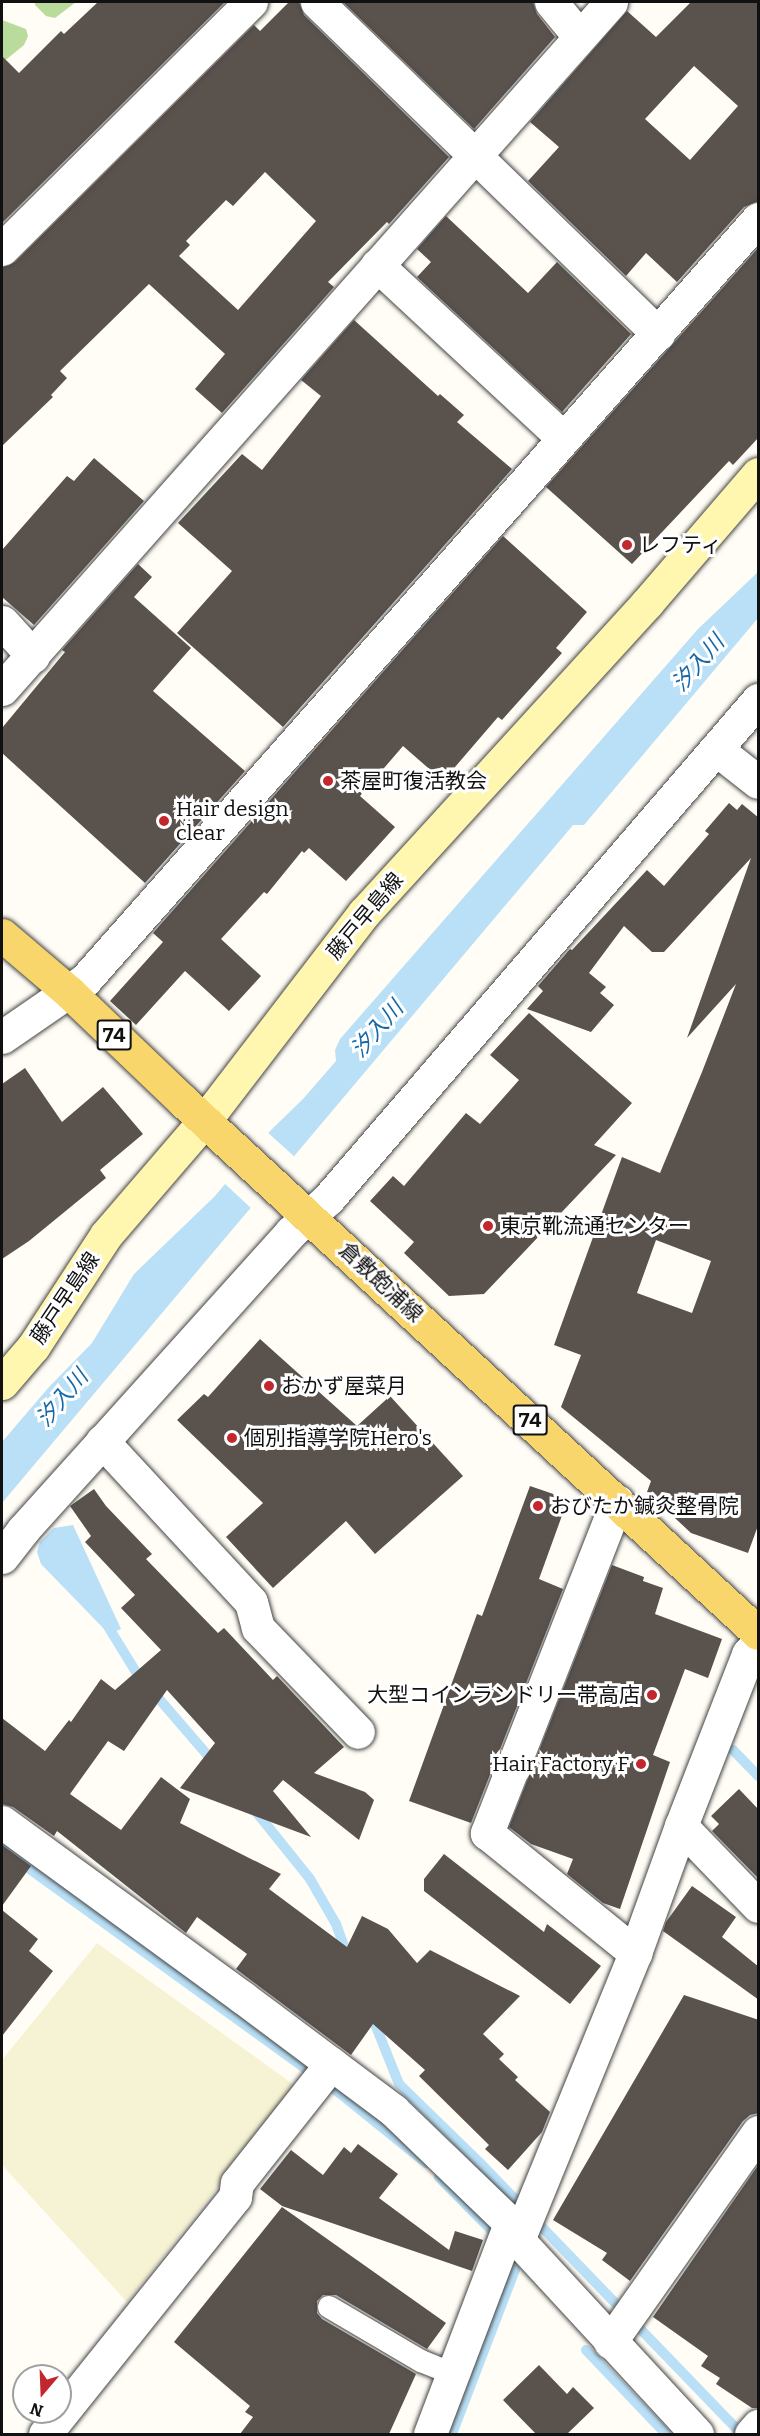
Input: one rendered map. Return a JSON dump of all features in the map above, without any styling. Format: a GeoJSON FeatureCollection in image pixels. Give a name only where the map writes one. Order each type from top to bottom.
{"type":"FeatureCollection","features":[{"type":"Feature","properties":{"kind":"main road","name":"藤戸早島線"},"geometry":{"type":"LineString","coordinates":[[2,1383],[33,1347],[106,1235],[214,1129],[364,913],[647,603],[759,474]]}},
{"type":"Feature","properties":{"kind":"main road","name":"倉敷飽浦線"},"geometry":{"type":"LineString","coordinates":[[2,935],[69,992],[759,1633]]}},
{"type":"Feature","properties":{"kind":"street"},"geometry":{"type":"LineString","coordinates":[[2,249],[251,2]]}},
{"type":"Feature","properties":{"kind":"street"},"geometry":{"type":"LineString","coordinates":[[317,2],[658,334]]}},
{"type":"Feature","properties":{"kind":"street"},"geometry":{"type":"LineString","coordinates":[[550,2],[579,36]]}},
{"type":"Feature","properties":{"kind":"street"},"geometry":{"type":"LineString","coordinates":[[2,689],[611,2]]}},
{"type":"Feature","properties":{"kind":"street"},"geometry":{"type":"LineString","coordinates":[[2,1037],[85,980],[759,219]]}},
{"type":"Feature","properties":{"kind":"street"},"geometry":{"type":"LineString","coordinates":[[377,265],[564,439]]}},
{"type":"Feature","properties":{"kind":"street"},"geometry":{"type":"LineString","coordinates":[[2,622],[33,656]]}},
{"type":"Feature","properties":{"kind":"street"},"geometry":{"type":"LineString","coordinates":[[2,1557],[102,1441],[291,1232],[305,1211],[328,1199],[759,700]]}},
{"type":"Feature","properties":{"kind":"street"},"geometry":{"type":"LineString","coordinates":[[716,749],[759,782]]}},
{"type":"Feature","properties":{"kind":"street"},"geometry":{"type":"LineString","coordinates":[[102,1441],[250,1602],[258,1628],[358,1732]]}},
{"type":"Feature","properties":{"kind":"street"},"geometry":{"type":"LineString","coordinates":[[617,1501],[487,1833],[635,1953]]}},
{"type":"Feature","properties":{"kind":"street"},"geometry":{"type":"LineString","coordinates":[[430,2434],[635,1953],[681,1826],[748,1654],[759,1643]]}},
{"type":"Feature","properties":{"kind":"street"},"geometry":{"type":"LineString","coordinates":[[2,1822],[324,2073],[393,2110],[521,2222],[623,2325],[697,2434]]}},
{"type":"Feature","properties":{"kind":"street"},"geometry":{"type":"LineString","coordinates":[[681,1826],[759,1906]]}},
{"type":"Feature","properties":{"kind":"street"},"geometry":{"type":"LineString","coordinates":[[45,2434],[235,2197],[237,2183],[324,2073]]}},
{"type":"Feature","properties":{"kind":"street"},"geometry":{"type":"LineString","coordinates":[[623,2325],[759,2132]]}},
{"type":"Feature","properties":{"kind":"lane"},"geometry":{"type":"LineString","coordinates":[[329,2307],[421,2361],[454,2374]]}},
{"type":"Feature","properties":{"kind":"shaded area"},"geometry":{"type":"Polygon","coordinates":[[[97,1943],[297,2087],[127,2302],[2,2165],[2,2060],[97,1943]]]}},
{"type":"Feature","properties":{"kind":"green space"},"geometry":{"type":"Polygon","coordinates":[[[35,2],[76,2],[55,18],[46,16],[35,5],[35,2]]]}},
{"type":"Feature","properties":{"kind":"green space"},"geometry":{"type":"Polygon","coordinates":[[[2,20],[26,29],[28,36],[24,45],[2,63],[2,20]]]}},
{"type":"Feature","properties":{"kind":"water","name":"汐入川"},"geometry":{"type":"Polygon","coordinates":[[[758,572],[758,618],[584,825],[573,825],[2,1503],[2,1442],[49,1387],[92,1343],[134,1274],[214,1197],[271,1130],[303,1099],[336,1061],[335,1050],[340,1039],[698,629],[758,572]]]}},
{"type":"Feature","properties":{"kind":"water"},"geometry":{"type":"Polygon","coordinates":[[[73,1525],[121,1629],[109,1634],[41,1564],[37,1552],[40,1542],[54,1528],[73,1525]]]}},
{"type":"Feature","properties":{"kind":"pier"},"geometry":{"type":"Polygon","coordinates":[[[266,1131],[296,1158],[253,1210],[223,1182],[266,1131]]]}},
{"type":"Feature","properties":{"kind":"building"},"geometry":{"type":"Polygon","coordinates":[[[98,2],[225,2],[2,223],[2,56],[19,73],[61,31],[64,34],[98,2]]]}},
{"type":"Feature","properties":{"kind":"building"},"geometry":{"type":"Polygon","coordinates":[[[289,2],[299,2],[304,15],[449,157],[389,224],[387,222],[328,282],[334,287],[222,413],[195,389],[225,354],[149,284],[60,371],[67,378],[51,395],[53,397],[2,446],[2,267],[15,262],[254,25],[260,31],[289,2]],[[265,172],[233,206],[226,200],[186,241],[190,245],[179,256],[238,310],[316,221],[265,172]]]}},
{"type":"Feature","properties":{"kind":"building"},"geometry":{"type":"Polygon","coordinates":[[[343,2],[533,2],[537,14],[555,37],[474,129],[343,2]]]}},
{"type":"Feature","properties":{"kind":"building"},"geometry":{"type":"Polygon","coordinates":[[[691,2],[759,2],[759,201],[744,207],[677,282],[646,253],[626,276],[528,181],[559,147],[530,122],[627,11],[656,37],[691,2]],[[694,66],[645,119],[690,160],[738,106],[694,66]]]}},
{"type":"Feature","properties":{"kind":"building"},"geometry":{"type":"Polygon","coordinates":[[[446,216],[528,293],[557,262],[631,334],[562,412],[417,277],[431,262],[417,249],[446,216]]]}},
{"type":"Feature","properties":{"kind":"building"},"geometry":{"type":"Polygon","coordinates":[[[759,247],[759,437],[733,465],[729,461],[632,564],[546,487],[759,247]]]}},
{"type":"Feature","properties":{"kind":"building"},"geometry":{"type":"Polygon","coordinates":[[[354,320],[438,396],[440,394],[464,415],[457,422],[512,469],[283,727],[177,633],[232,571],[178,523],[242,454],[262,470],[321,396],[301,380],[354,320]]]}},
{"type":"Feature","properties":{"kind":"building"},"geometry":{"type":"Polygon","coordinates":[[[94,458],[144,501],[34,625],[2,597],[2,550],[67,476],[74,481],[94,458]]]}},
{"type":"Feature","properties":{"kind":"building"},"geometry":{"type":"Polygon","coordinates":[[[503,536],[587,612],[556,648],[562,653],[502,720],[498,717],[449,774],[442,767],[435,774],[403,746],[360,796],[395,827],[346,881],[309,848],[304,853],[302,851],[267,894],[264,892],[221,939],[261,976],[229,1011],[185,971],[136,1025],[110,1001],[163,942],[153,933],[503,536]]]}},
{"type":"Feature","properties":{"kind":"building"},"geometry":{"type":"Polygon","coordinates":[[[138,564],[152,577],[134,597],[191,648],[153,691],[245,771],[145,883],[2,753],[2,728],[65,652],[62,650],[138,564]]]}},
{"type":"Feature","properties":{"kind":"building"},"geometry":{"type":"Polygon","coordinates":[[[729,803],[737,810],[742,804],[759,818],[759,1523],[748,1553],[691,1533],[647,1492],[651,1481],[561,1407],[581,1355],[554,1345],[622,1157],[660,1173],[702,1072],[736,984],[687,1038],[751,858],[664,952],[652,952],[624,926],[589,973],[606,987],[600,993],[614,1005],[591,1032],[527,1009],[543,991],[538,986],[570,949],[572,950],[647,870],[664,886],[709,834],[705,831],[729,803]],[[656,1240],[637,1293],[692,1313],[711,1261],[656,1240]]]}},
{"type":"Feature","properties":{"kind":"building"},"geometry":{"type":"Polygon","coordinates":[[[529,1013],[632,1103],[594,1145],[616,1155],[484,1294],[449,1296],[404,1253],[414,1242],[370,1201],[393,1176],[404,1186],[466,1113],[480,1124],[519,1080],[490,1055],[529,1013]]]}},
{"type":"Feature","properties":{"kind":"building"},"geometry":{"type":"Polygon","coordinates":[[[25,1068],[62,1122],[103,1087],[143,1134],[100,1170],[106,1178],[29,1241],[2,1259],[2,1084],[25,1068]]]}},
{"type":"Feature","properties":{"kind":"building"},"geometry":{"type":"Polygon","coordinates":[[[260,1339],[357,1426],[390,1396],[463,1476],[375,1554],[346,1521],[273,1588],[226,1537],[263,1503],[177,1420],[204,1394],[208,1397],[260,1339]]]}},
{"type":"Feature","properties":{"kind":"building"},"geometry":{"type":"Polygon","coordinates":[[[530,1486],[568,1499],[539,1579],[563,1589],[471,1823],[409,1801],[477,1614],[482,1616],[530,1486]]]}},
{"type":"Feature","properties":{"kind":"building"},"geometry":{"type":"Polygon","coordinates":[[[94,1489],[106,1506],[152,1554],[146,1559],[218,1633],[224,1628],[273,1680],[277,1676],[344,1747],[314,1773],[365,1792],[374,1800],[359,1840],[283,1780],[273,1791],[311,1837],[180,1788],[215,1743],[167,1690],[124,1751],[108,1741],[70,1794],[121,1830],[161,1777],[190,1799],[180,1823],[281,1874],[269,1889],[347,1947],[362,1916],[388,1929],[417,1963],[430,1950],[520,1996],[483,2034],[504,2054],[499,2059],[518,2077],[515,2080],[550,2112],[542,2132],[508,2170],[485,2149],[489,2145],[419,2076],[425,2070],[373,2024],[351,2055],[236,1969],[247,1954],[197,1917],[186,1933],[57,1831],[54,1836],[13,1807],[2,1804],[2,1718],[45,1751],[69,1720],[71,1722],[101,1679],[115,1690],[161,1650],[121,1608],[135,1595],[85,1542],[91,1536],[70,1506],[94,1489]]]}},
{"type":"Feature","properties":{"kind":"building"},"geometry":{"type":"Polygon","coordinates":[[[612,1565],[644,1577],[643,1581],[663,1588],[655,1614],[722,1639],[708,1678],[685,1669],[653,1755],[670,1762],[620,1909],[603,1903],[567,1874],[573,1859],[531,1844],[509,1827],[612,1565]]]}},
{"type":"Feature","properties":{"kind":"building"},"geometry":{"type":"Polygon","coordinates":[[[739,1789],[759,1810],[759,1879],[712,1831],[719,1824],[711,1816],[739,1789]]]}},
{"type":"Feature","properties":{"kind":"building"},"geometry":{"type":"Polygon","coordinates":[[[2,1845],[31,1866],[2,1906],[2,1845]]]}},
{"type":"Feature","properties":{"kind":"building"},"geometry":{"type":"Polygon","coordinates":[[[444,1854],[544,1932],[547,1924],[601,1966],[570,2004],[424,1891],[424,1879],[444,1854]]]}},
{"type":"Feature","properties":{"kind":"building"},"geometry":{"type":"Polygon","coordinates":[[[692,1886],[736,1917],[722,1937],[759,1967],[759,2000],[663,1931],[666,1922],[692,1886]]]}},
{"type":"Feature","properties":{"kind":"building"},"geometry":{"type":"Polygon","coordinates":[[[2,1910],[38,1939],[29,1951],[53,1971],[2,2036],[2,1910]]]}},
{"type":"Feature","properties":{"kind":"building"},"geometry":{"type":"Polygon","coordinates":[[[684,1995],[759,2020],[759,2113],[750,2115],[743,2121],[630,2281],[602,2260],[607,2253],[553,2220],[684,1995]]]}},
{"type":"Feature","properties":{"kind":"building"},"geometry":{"type":"Polygon","coordinates":[[[358,2144],[398,2174],[379,2198],[449,2250],[455,2231],[483,2240],[472,2271],[282,2206],[260,2189],[291,2150],[323,2175],[344,2147],[351,2153],[358,2144]]]}},
{"type":"Feature","properties":{"kind":"building"},"geometry":{"type":"Polygon","coordinates":[[[759,2164],[759,2408],[752,2408],[716,2384],[720,2378],[701,2366],[708,2356],[653,2317],[759,2164]]]}},
{"type":"Feature","properties":{"kind":"building"},"geometry":{"type":"Polygon","coordinates":[[[282,2207],[446,2323],[427,2349],[336,2295],[323,2295],[317,2301],[317,2313],[322,2319],[416,2374],[389,2434],[240,2434],[253,2417],[245,2412],[250,2406],[174,2342],[282,2207]]]}},
{"type":"Feature","properties":{"kind":"building"},"geometry":{"type":"Polygon","coordinates":[[[539,2365],[567,2394],[573,2387],[594,2408],[567,2434],[536,2434],[503,2400],[539,2365]]]}},
{"type":"Feature","properties":{"kind":"waterway"},"geometry":{"type":"LineString","coordinates":[[104,1620],[136,1672],[215,1764]]}},
{"type":"Feature","properties":{"kind":"waterway"},"geometry":{"type":"LineString","coordinates":[[733,1750],[758,1776]]}},
{"type":"Feature","properties":{"kind":"waterway"},"geometry":{"type":"LineString","coordinates":[[253,1808],[310,1879],[336,1924],[347,1955]]}},
{"type":"Feature","properties":{"kind":"waterway"},"geometry":{"type":"LineString","coordinates":[[2,1849],[347,2099],[426,2163]]}},
{"type":"Feature","properties":{"kind":"waterway"},"geometry":{"type":"LineString","coordinates":[[371,2014],[399,2084],[480,2163],[742,2434]]}},
{"type":"Feature","properties":{"kind":"waterway"},"geometry":{"type":"LineString","coordinates":[[439,2177],[491,2230]]}},
{"type":"Feature","properties":{"kind":"waterway"},"geometry":{"type":"LineString","coordinates":[[452,2434],[515,2270]]}},
{"type":"Feature","properties":{"kind":"waterway"},"geometry":{"type":"LineString","coordinates":[[586,2350],[666,2434]]}},
{"type":"Feature","properties":{"kind":"place","name":"レフティ"},"geometry":{"type":"Point","coordinates":[627,545]}},
{"type":"Feature","properties":{"kind":"place","name":"茶屋町復活教会"},"geometry":{"type":"Point","coordinates":[328,781]}},
{"type":"Feature","properties":{"kind":"place","name":"Hair design clear"},"geometry":{"type":"Point","coordinates":[164,821]}},
{"type":"Feature","properties":{"kind":"place","name":"東京靴流通センター"},"geometry":{"type":"Point","coordinates":[488,1226]}},
{"type":"Feature","properties":{"kind":"place","name":"おかず屋菜月"},"geometry":{"type":"Point","coordinates":[269,1386]}},
{"type":"Feature","properties":{"kind":"place","name":"個別指導学院Hero's"},"geometry":{"type":"Point","coordinates":[232,1438]}},
{"type":"Feature","properties":{"kind":"place","name":"おびたか鍼灸整骨院"},"geometry":{"type":"Point","coordinates":[538,1506]}},
{"type":"Feature","properties":{"kind":"place","name":"大型コインランドリー帯高店"},"geometry":{"type":"Point","coordinates":[652,1695]}},
{"type":"Feature","properties":{"kind":"place","name":"Hair Factory F"},"geometry":{"type":"Point","coordinates":[641,1764]}}]}
